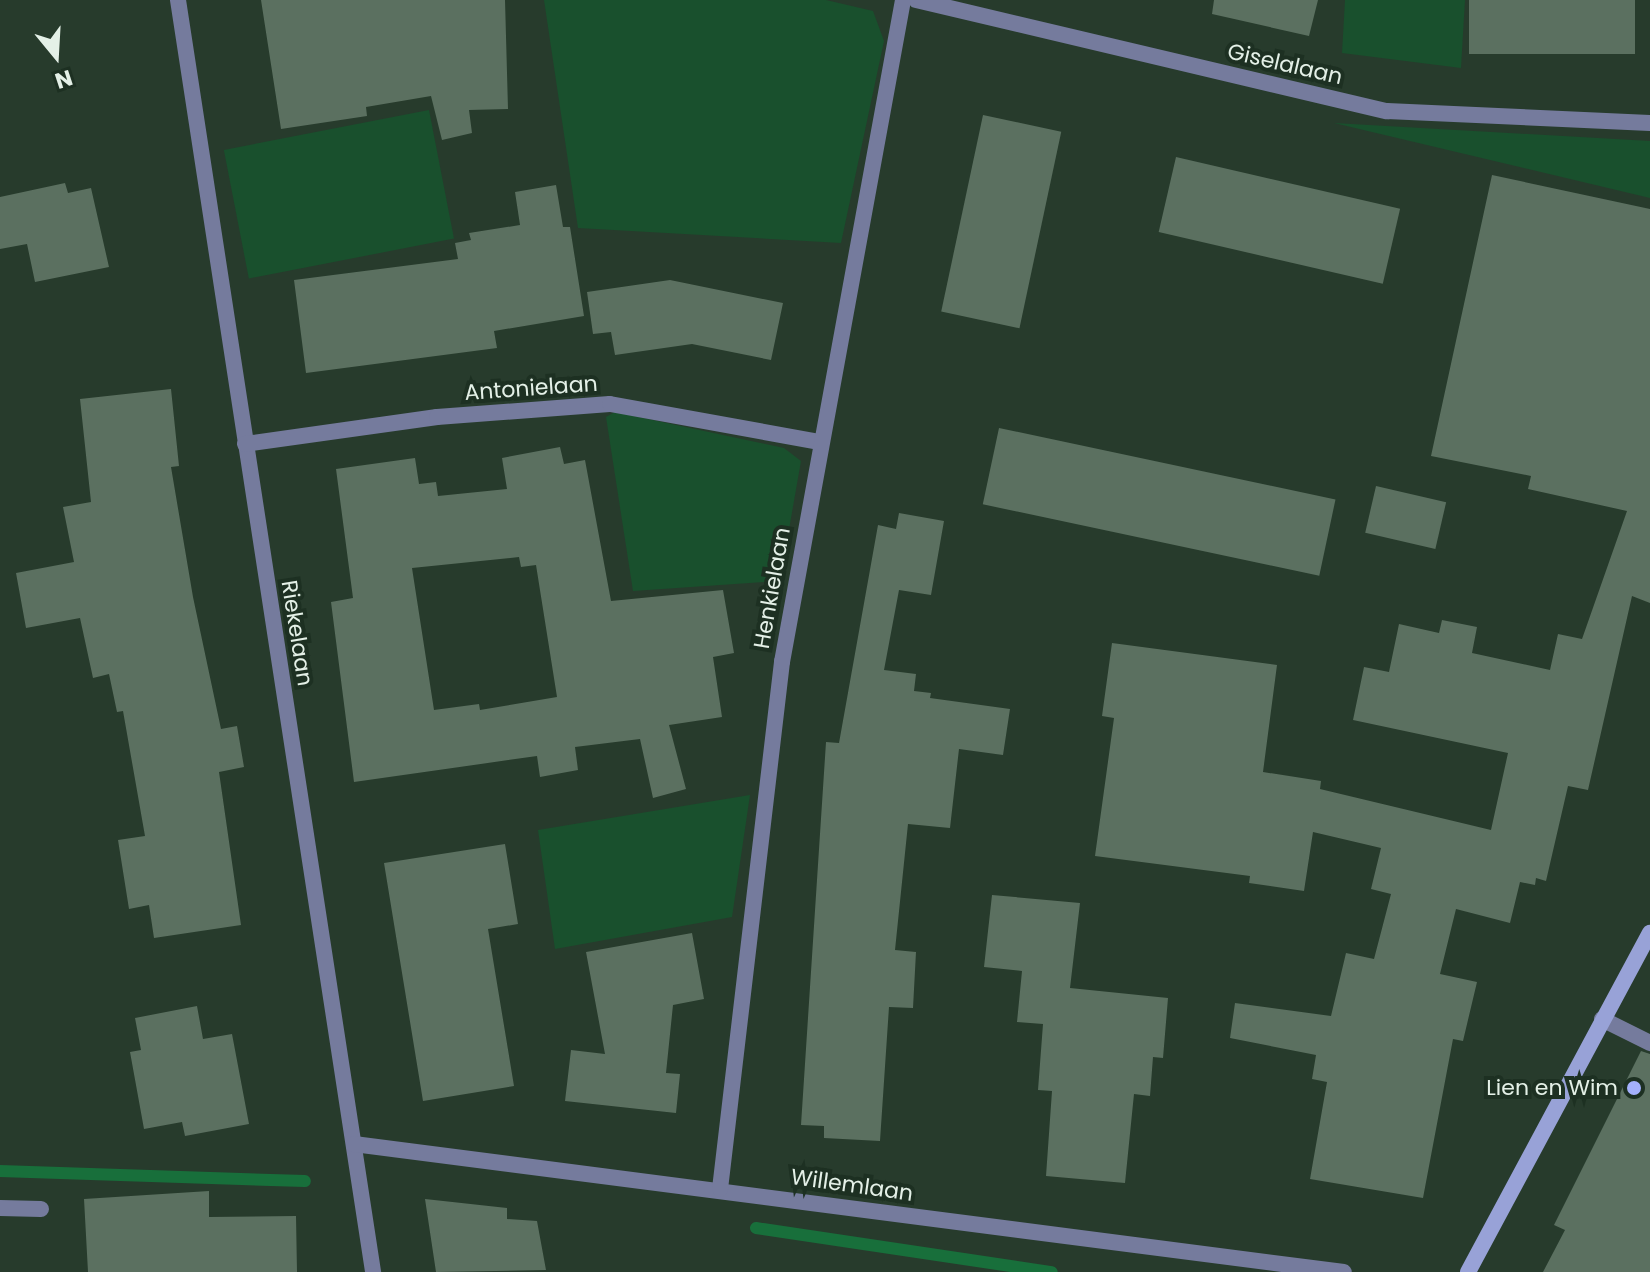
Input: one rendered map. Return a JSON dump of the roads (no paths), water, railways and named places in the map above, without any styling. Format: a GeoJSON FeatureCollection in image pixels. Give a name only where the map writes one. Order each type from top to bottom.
{"type":"FeatureCollection","features":[{"type":"Feature","properties":{"kind":"street","name":"Riekelaan"},"geometry":{"type":"LineString","coordinates":[[178,0],[373,1272]]}},
{"type":"Feature","properties":{"kind":"street","name":"Henkielaan"},"geometry":{"type":"LineString","coordinates":[[720,1189],[782,662],[819,442],[903,0]]}},
{"type":"Feature","properties":{"kind":"street","name":"Giselalaan"},"geometry":{"type":"LineString","coordinates":[[916,0],[1387,111],[1650,123]]}},
{"type":"Feature","properties":{"kind":"street","name":"Antonielaan"},"geometry":{"type":"LineString","coordinates":[[245,444],[437,417],[610,404],[819,442]]}},
{"type":"Feature","properties":{"kind":"street"},"geometry":{"type":"LineString","coordinates":[[1468,1272],[1650,933]]}},
{"type":"Feature","properties":{"kind":"street"},"geometry":{"type":"LineString","coordinates":[[1602,1019],[1650,1043]]}},
{"type":"Feature","properties":{"kind":"street","name":"Willemlaan"},"geometry":{"type":"LineString","coordinates":[[354,1144],[1344,1272]]}},
{"type":"Feature","properties":{"kind":"street"},"geometry":{"type":"LineString","coordinates":[[0,1208],[41,1209]]}},
{"type":"Feature","properties":{"kind":"waterway"},"geometry":{"type":"LineString","coordinates":[[0,1171],[305,1181]]}},
{"type":"Feature","properties":{"kind":"waterway"},"geometry":{"type":"LineString","coordinates":[[756,1228],[1052,1272]]}},
{"type":"Feature","properties":{"kind":"place","name":"Lien en Wim"},"geometry":{"type":"Point","coordinates":[1634,1088]}}]}
